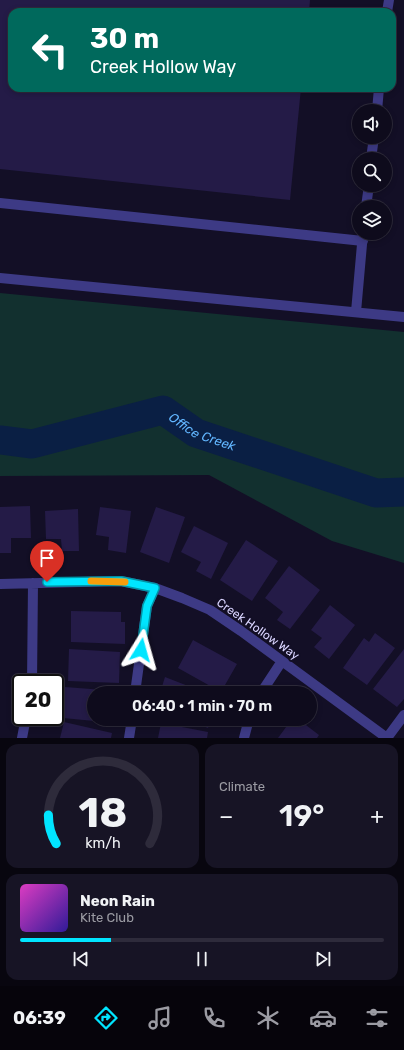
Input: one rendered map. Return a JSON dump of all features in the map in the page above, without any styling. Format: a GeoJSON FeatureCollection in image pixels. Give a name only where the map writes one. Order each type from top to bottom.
{"type":"FeatureCollection","features":[{"type":"Feature","properties":{"kind":"street"},"geometry":{"type":"LineString","coordinates":[[378,104],[379,92]]}},
{"type":"Feature","properties":{"kind":"street"},"geometry":{"type":"LineString","coordinates":[[0,203],[352,236]]}},
{"type":"Feature","properties":{"kind":"street"},"geometry":{"type":"LineString","coordinates":[[356,312],[363,240]]}},
{"type":"Feature","properties":{"kind":"street"},"geometry":{"type":"LineString","coordinates":[[0,278],[404,317]]}},
{"type":"Feature","properties":{"kind":"street","name":"Creek Hollow Way"},"geometry":{"type":"LineString","coordinates":[[0,584],[121,581],[155,588],[210,610],[282,660],[387,738]]}},
{"type":"Feature","properties":{"kind":"street"},"geometry":{"type":"LineString","coordinates":[[32,674],[33,582]]}},
{"type":"Feature","properties":{"kind":"street"},"geometry":{"type":"LineString","coordinates":[[136,686],[147,606],[155,588]]}},
{"type":"Feature","properties":{"kind":"street"},"geometry":{"type":"LineString","coordinates":[[265,686],[282,660]]}},
{"type":"Feature","properties":{"kind":"street"},"geometry":{"type":"LineString","coordinates":[[387,738],[404,715]]}},
{"type":"Feature","properties":{"kind":"street"},"geometry":{"type":"LineString","coordinates":[[22,738],[24,726]]}},
{"type":"Feature","properties":{"kind":"street"},"geometry":{"type":"LineString","coordinates":[[129,738],[131,726]]}},
{"type":"Feature","properties":{"kind":"street"},"geometry":{"type":"LineString","coordinates":[[244,738],[247,726]]}},
{"type":"Feature","properties":{"kind":"green space"},"geometry":{"type":"Polygon","coordinates":[[[0,293],[404,332],[404,563],[332,541],[209,475],[0,476],[0,293]]]}},
{"type":"Feature","properties":{"kind":"building"},"geometry":{"type":"Polygon","coordinates":[[[0,0],[310,0],[309,8],[8,8],[8,92],[301,92],[290,200],[0,169],[0,0]]]}},
{"type":"Feature","properties":{"kind":"building"},"geometry":{"type":"Polygon","coordinates":[[[30,506],[31,538],[11,538],[11,553],[0,553],[0,507],[30,506]]]}},
{"type":"Feature","properties":{"kind":"building"},"geometry":{"type":"Polygon","coordinates":[[[100,507],[131,511],[126,553],[108,550],[109,537],[96,535],[100,507]]]}},
{"type":"Feature","properties":{"kind":"building"},"geometry":{"type":"Polygon","coordinates":[[[156,507],[185,517],[169,563],[140,552],[156,507]]]}},
{"type":"Feature","properties":{"kind":"building"},"geometry":{"type":"Polygon","coordinates":[[[78,509],[79,551],[62,551],[61,539],[46,539],[45,511],[78,509]]]}},
{"type":"Feature","properties":{"kind":"building"},"geometry":{"type":"Polygon","coordinates":[[[194,526],[228,543],[211,579],[196,571],[201,562],[181,552],[194,526]]]}},
{"type":"Feature","properties":{"kind":"building"},"geometry":{"type":"Polygon","coordinates":[[[246,540],[278,561],[252,601],[220,580],[246,540]]]}},
{"type":"Feature","properties":{"kind":"building"},"geometry":{"type":"Polygon","coordinates":[[[289,566],[320,590],[290,629],[277,620],[283,612],[265,598],[289,566]]]}},
{"type":"Feature","properties":{"kind":"building"},"geometry":{"type":"Polygon","coordinates":[[[330,605],[355,625],[329,659],[314,647],[322,638],[311,630],[330,605]]]}},
{"type":"Feature","properties":{"kind":"building"},"geometry":{"type":"Polygon","coordinates":[[[71,611],[121,612],[121,622],[125,622],[125,644],[71,642],[71,611]]]}},
{"type":"Feature","properties":{"kind":"building"},"geometry":{"type":"Polygon","coordinates":[[[375,633],[395,648],[367,685],[343,668],[364,638],[369,642],[375,633]]]}},
{"type":"Feature","properties":{"kind":"building"},"geometry":{"type":"Polygon","coordinates":[[[193,640],[237,664],[224,686],[210,686],[178,668],[193,640]]]}},
{"type":"Feature","properties":{"kind":"building"},"geometry":{"type":"Polygon","coordinates":[[[69,649],[120,652],[119,683],[68,681],[69,649]]]}},
{"type":"Feature","properties":{"kind":"building"},"geometry":{"type":"Polygon","coordinates":[[[404,649],[404,699],[397,707],[373,689],[404,649]]]}},
{"type":"Feature","properties":{"kind":"building"},"geometry":{"type":"Polygon","coordinates":[[[165,677],[188,686],[162,686],[165,677]]]}},
{"type":"Feature","properties":{"kind":"building"},"geometry":{"type":"Polygon","coordinates":[[[65,687],[87,689],[87,720],[64,718],[65,687]]]}},
{"type":"Feature","properties":{"kind":"building"},"geometry":{"type":"Polygon","coordinates":[[[64,722],[112,733],[111,738],[60,738],[64,722]]]}},
{"type":"Feature","properties":{"kind":"building"},"geometry":{"type":"Polygon","coordinates":[[[160,726],[177,726],[208,732],[207,738],[158,738],[160,726]]]}},
{"type":"Feature","properties":{"kind":"building"},"geometry":{"type":"Polygon","coordinates":[[[287,726],[307,726],[319,735],[317,738],[278,738],[287,726]]]}},
{"type":"Feature","properties":{"kind":"waterway","name":"Office Creek"},"geometry":{"type":"LineString","coordinates":[[0,440],[32,444],[163,410],[196,433],[376,493],[404,492]]}},
{"type":"Feature","properties":{"kind":"slow traffic"},"geometry":{"type":"LineString","coordinates":[[91,581],[125,582]]}},
{"type":"Feature","properties":{"kind":"route"},"geometry":{"type":"LineString","coordinates":[[47,582],[121,581],[155,588],[147,606],[141,650]]}}]}
